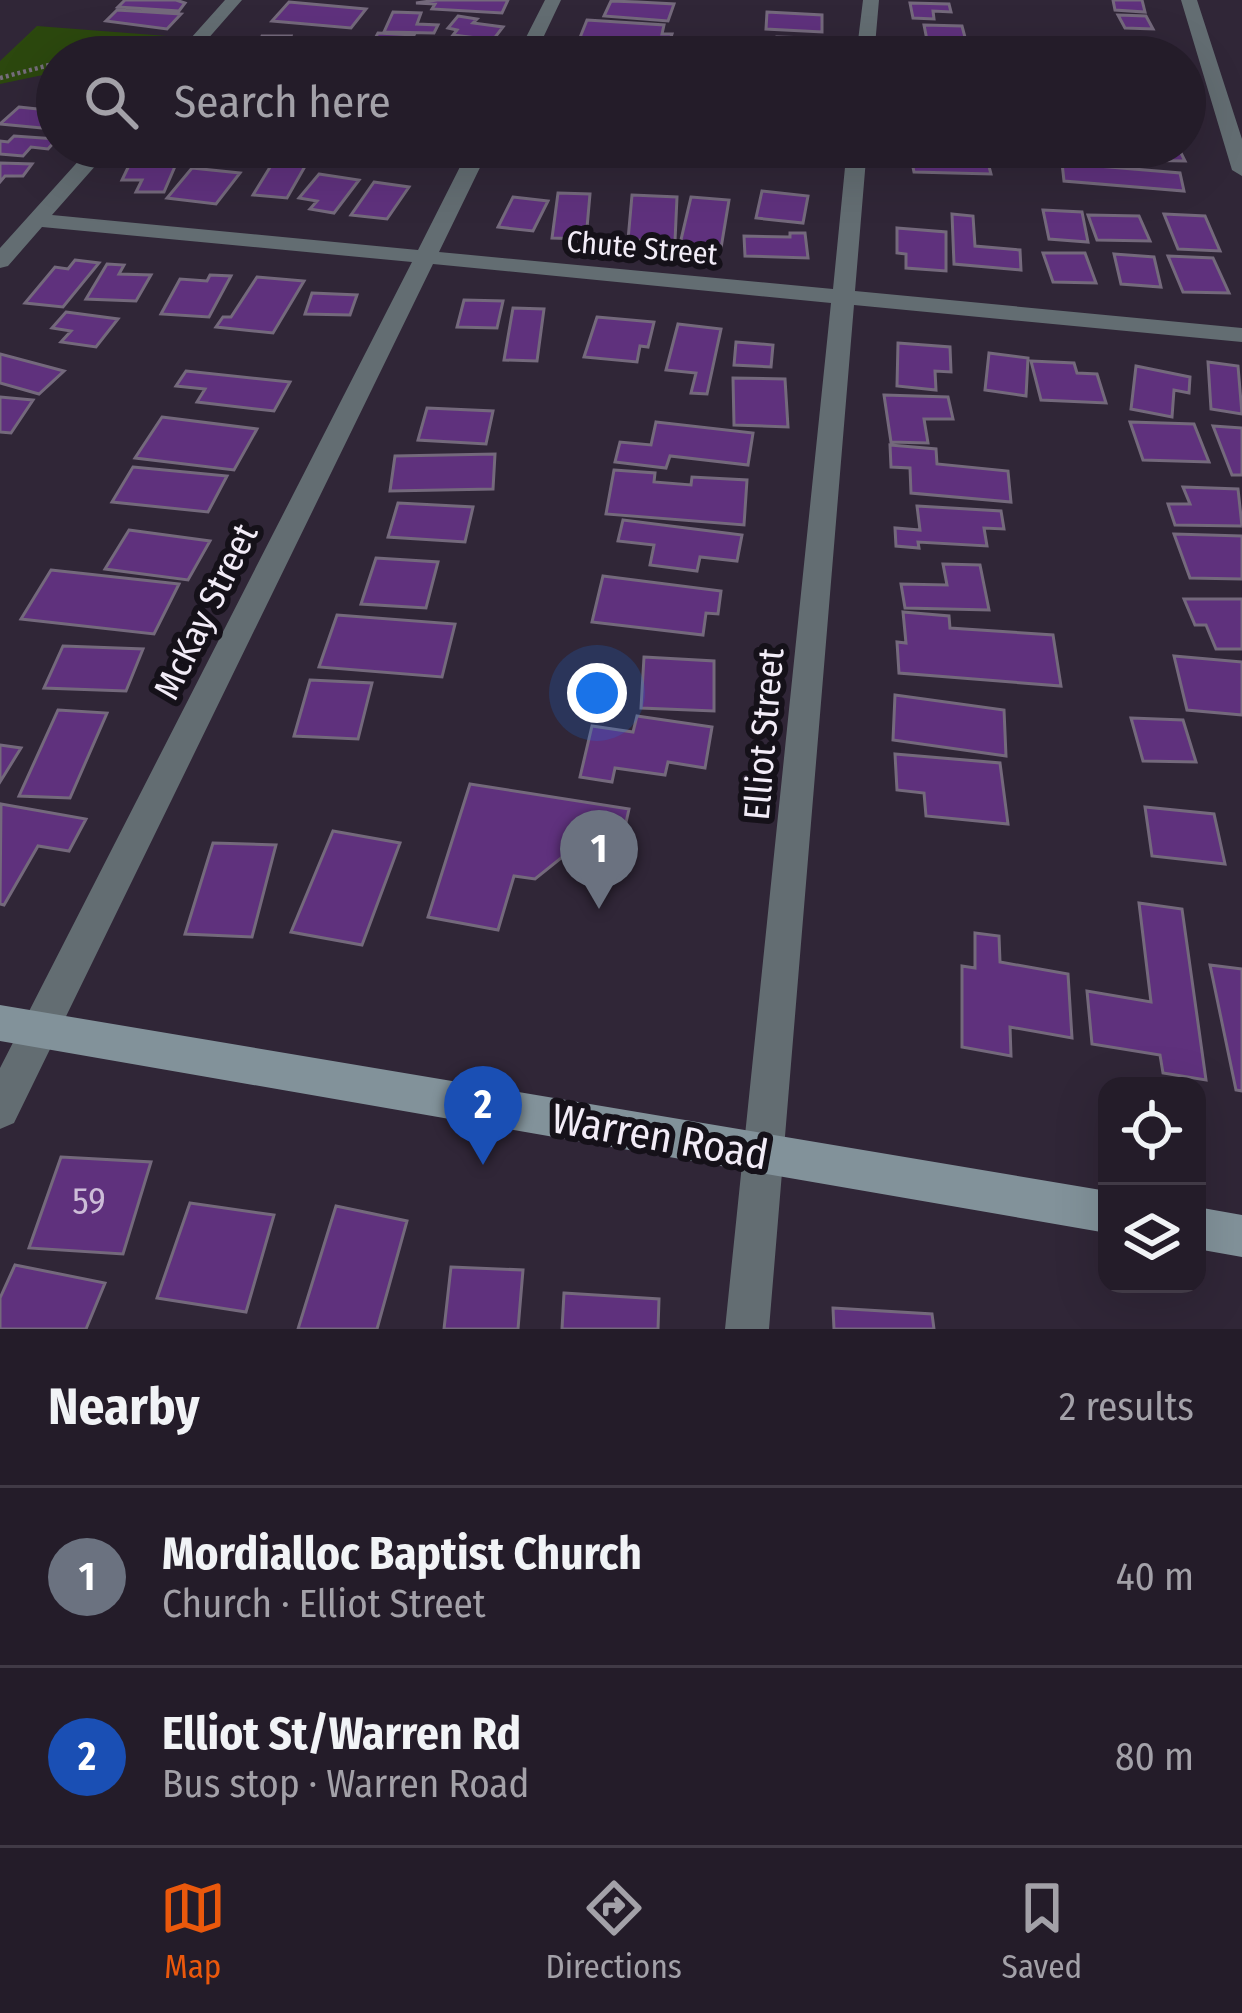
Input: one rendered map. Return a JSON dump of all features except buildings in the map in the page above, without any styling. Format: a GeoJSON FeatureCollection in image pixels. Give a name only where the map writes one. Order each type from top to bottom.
{"type":"FeatureCollection","features":[{"type":"Feature","properties":{"kind":"street"},"geometry":{"type":"LineString","coordinates":[[202,36],[234,0]]}},
{"type":"Feature","properties":{"kind":"street"},"geometry":{"type":"LineString","coordinates":[[535,36],[553,0]]}},
{"type":"Feature","properties":{"kind":"street"},"geometry":{"type":"LineString","coordinates":[[868,36],[871,0]]}},
{"type":"Feature","properties":{"kind":"street"},"geometry":{"type":"LineString","coordinates":[[1190,0],[1201,36]]}},
{"type":"Feature","properties":{"kind":"street"},"geometry":{"type":"LineString","coordinates":[[1206,52],[1242,170]]}},
{"type":"Feature","properties":{"kind":"street"},"geometry":{"type":"LineString","coordinates":[[0,260],[83,168]]}},
{"type":"Feature","properties":{"kind":"street","name":"McKay Street"},"geometry":{"type":"LineString","coordinates":[[0,1109],[20,1027],[469,168]]}},
{"type":"Feature","properties":{"kind":"street","name":"Elliot Street"},"geometry":{"type":"LineString","coordinates":[[747,1329],[855,168]]}},
{"type":"Feature","properties":{"kind":"street","name":"Chute Street"},"geometry":{"type":"LineString","coordinates":[[37,220],[1242,335]]}},
{"type":"Feature","properties":{"kind":"street","name":"Warren Road"},"geometry":{"type":"LineString","coordinates":[[20,1027],[1098,1210]]}},
{"type":"Feature","properties":{"kind":"street"},"geometry":{"type":"LineString","coordinates":[[1206,1230],[1242,1236]]}},
{"type":"Feature","properties":{"kind":"path"},"geometry":{"type":"LineString","coordinates":[[0,78],[36,69]]}},
{"type":"Feature","properties":{"kind":"green space"},"geometry":{"type":"Polygon","coordinates":[[[37,26],[167,36],[36,36],[36,76],[0,84],[0,61],[37,26]]]}},
{"type":"Feature","properties":{"kind":"place","name":"Mordialloc Baptist Church"},"geometry":{"type":"Point","coordinates":[599,909]}},
{"type":"Feature","properties":{"kind":"place","name":"Elliot St/Warren Rd"},"geometry":{"type":"Point","coordinates":[483,1165]}}]}
